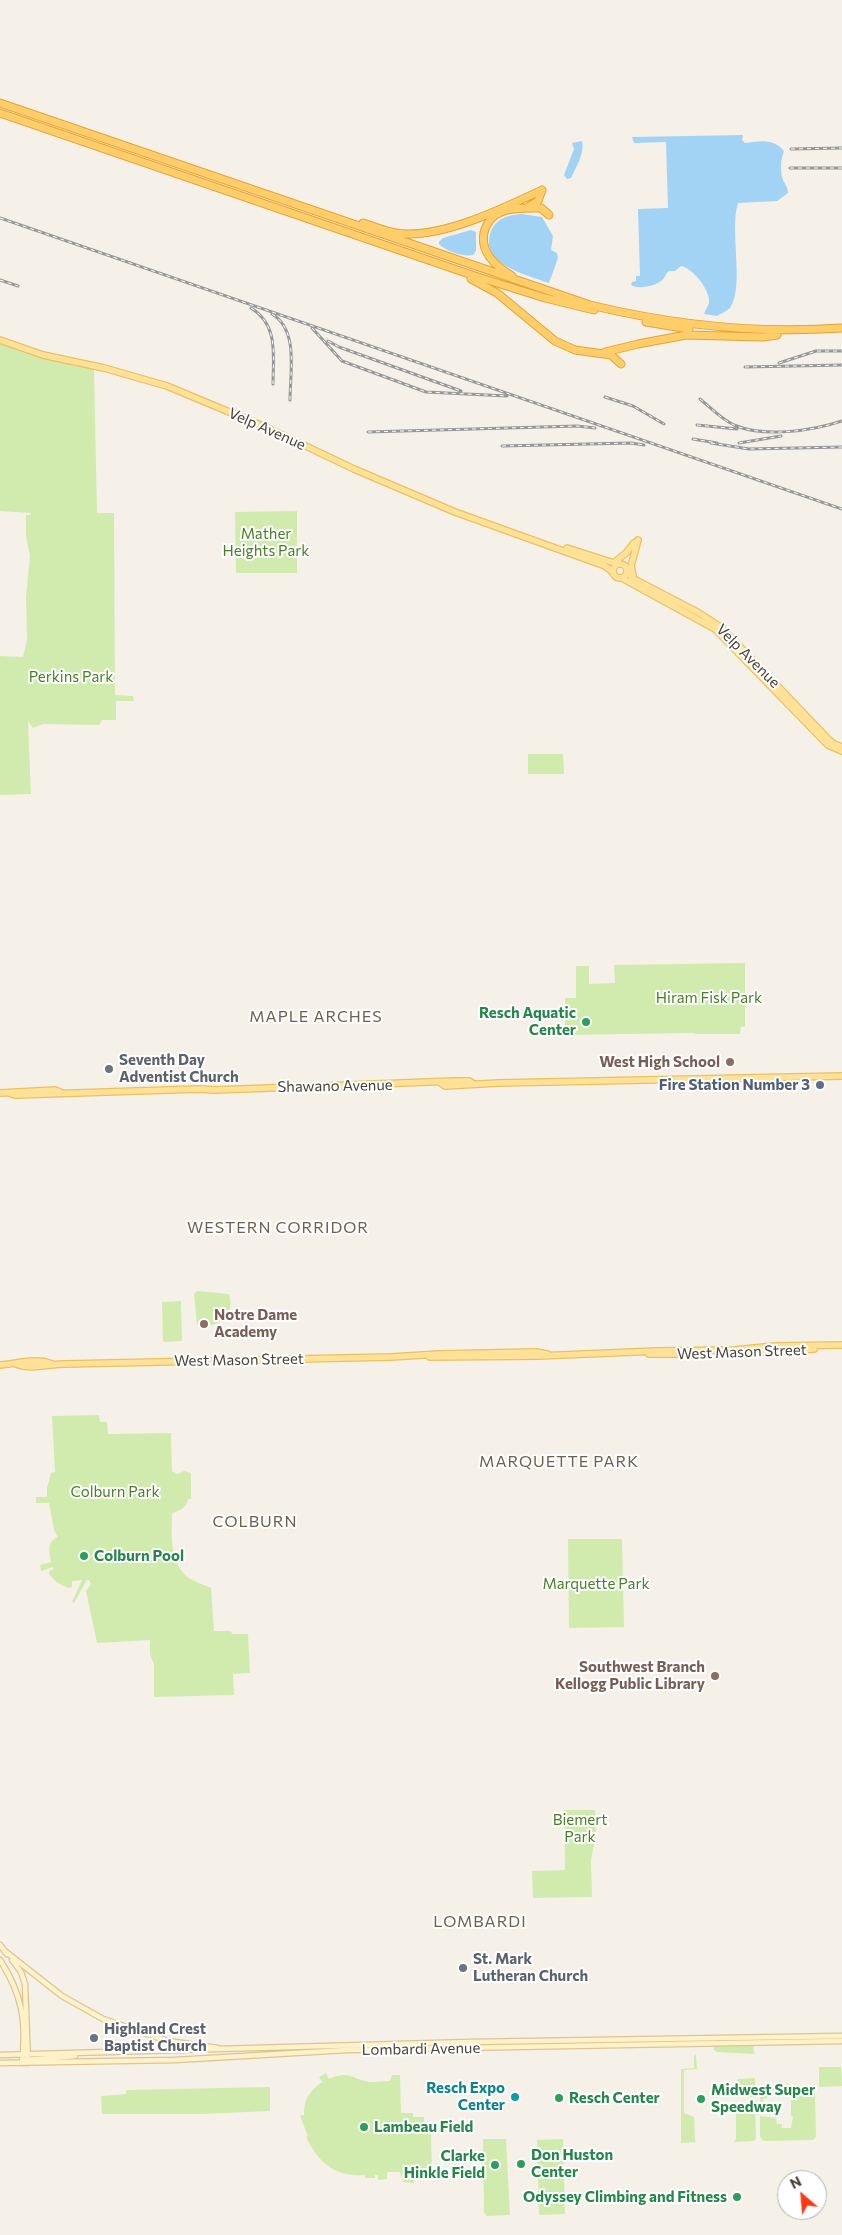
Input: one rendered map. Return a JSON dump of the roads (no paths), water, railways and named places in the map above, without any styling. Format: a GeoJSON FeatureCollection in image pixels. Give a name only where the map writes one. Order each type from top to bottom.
{"type":"FeatureCollection","features":[{"type":"Feature","properties":{"kind":"highway"},"geometry":{"type":"LineString","coordinates":[[0,103],[590,305],[724,332]]}},
{"type":"Feature","properties":{"kind":"highway"},"geometry":{"type":"LineString","coordinates":[[0,113],[446,266],[575,306],[670,326],[724,332],[777,335],[842,332]]}},
{"type":"Feature","properties":{"kind":"highway"},"geometry":{"type":"LineString","coordinates":[[321,214],[396,233],[432,232],[450,228],[542,190],[537,202],[504,211],[493,217],[486,227],[484,243],[486,252],[495,264],[505,272],[532,286]]}},
{"type":"Feature","properties":{"kind":"highway"},"geometry":{"type":"LineString","coordinates":[[520,208],[542,208],[549,215]]}},
{"type":"Feature","properties":{"kind":"highway"},"geometry":{"type":"LineString","coordinates":[[446,266],[497,293],[555,341],[576,350],[613,356],[621,364]]}},
{"type":"Feature","properties":{"kind":"highway"},"geometry":{"type":"LineString","coordinates":[[592,353],[613,352],[638,344],[680,336],[724,332],[842,328]]}},
{"type":"Feature","properties":{"kind":"main road","name":"Velp Avenue"},"geometry":{"type":"LineString","coordinates":[[0,340],[43,355],[104,368],[167,386],[270,429],[354,469],[455,512],[606,566],[612,572]]}},
{"type":"Feature","properties":{"kind":"main road","name":"Velp Avenue"},"geometry":{"type":"LineString","coordinates":[[528,537],[532,536],[615,563]]}},
{"type":"Feature","properties":{"kind":"main road"},"geometry":{"type":"LineString","coordinates":[[615,563],[624,565],[627,570],[622,578],[616,577],[612,572],[613,567],[615,563],[636,541],[631,568],[633,574],[643,582]]}},
{"type":"Feature","properties":{"kind":"main road","name":"Velp Avenue"},"geometry":{"type":"LineString","coordinates":[[627,570],[632,578],[643,582],[722,628],[831,745]]}},
{"type":"Feature","properties":{"kind":"main road","name":"Velp Avenue"},"geometry":{"type":"LineString","coordinates":[[622,578],[715,629],[831,745]]}},
{"type":"Feature","properties":{"kind":"main road"},"geometry":{"type":"LineString","coordinates":[[831,745],[842,747]]}},
{"type":"Feature","properties":{"kind":"main road"},"geometry":{"type":"LineString","coordinates":[[831,745],[842,752]]}},
{"type":"Feature","properties":{"kind":"main road","name":"Shawano Avenue"},"geometry":{"type":"LineString","coordinates":[[0,1093],[9,1092],[15,1095],[60,1092],[209,1090],[469,1081],[474,1084],[842,1076]]}},
{"type":"Feature","properties":{"kind":"main road","name":"West Mason Street"},"geometry":{"type":"LineString","coordinates":[[0,1364],[22,1362],[46,1362],[52,1364],[426,1356],[446,1358],[642,1353],[775,1346],[842,1347]]}},
{"type":"Feature","properties":{"kind":"main road"},"geometry":{"type":"LineString","coordinates":[[0,1945],[19,1969],[25,1982],[26,2059]]}},
{"type":"Feature","properties":{"kind":"main road"},"geometry":{"type":"LineString","coordinates":[[6,1952],[60,1994],[103,2019],[168,2041],[226,2050]]}},
{"type":"Feature","properties":{"kind":"main road"},"geometry":{"type":"LineString","coordinates":[[0,1960],[13,1980],[18,1994],[22,2010],[26,2059]]}},
{"type":"Feature","properties":{"kind":"main road"},"geometry":{"type":"LineString","coordinates":[[816,2041],[817,2038],[824,2036]]}},
{"type":"Feature","properties":{"kind":"main road","name":"Lombardi Avenue"},"geometry":{"type":"LineString","coordinates":[[0,2063],[84,2054],[470,2042],[842,2036]]}},
{"type":"Feature","properties":{"kind":"main road"},"geometry":{"type":"LineString","coordinates":[[16,2055],[23,2038]]}},
{"type":"Feature","properties":{"kind":"main road","name":"Lombardi Avenue"},"geometry":{"type":"LineString","coordinates":[[0,2055],[16,2055],[26,2059],[177,2060],[345,2050],[842,2041]]}},
{"type":"Feature","properties":{"kind":"water"},"geometry":{"type":"Polygon","coordinates":[[[743,135],[742,140],[745,143],[771,142],[784,151],[781,170],[788,193],[777,201],[738,203],[735,228],[736,286],[730,308],[717,316],[704,314],[709,303],[707,292],[696,275],[681,266],[675,271],[669,271],[661,281],[653,285],[638,287],[631,285],[632,282],[636,281],[636,276],[640,276],[638,209],[668,208],[666,142],[634,143],[632,137],[743,135]]]}},
{"type":"Feature","properties":{"kind":"water"},"geometry":{"type":"Polygon","coordinates":[[[582,141],[583,146],[580,160],[571,178],[567,179],[564,175],[574,149],[572,143],[582,141]]]}},
{"type":"Feature","properties":{"kind":"water"},"geometry":{"type":"Polygon","coordinates":[[[522,214],[542,217],[553,236],[551,250],[557,253],[558,258],[549,283],[517,272],[506,266],[491,251],[489,241],[495,225],[505,217],[522,214]]]}},
{"type":"Feature","properties":{"kind":"water"},"geometry":{"type":"Polygon","coordinates":[[[471,230],[476,232],[476,251],[473,255],[455,253],[439,244],[443,238],[471,230]]]}},
{"type":"Feature","properties":{"kind":"railway"},"geometry":{"type":"LineString","coordinates":[[791,149],[842,148]]}},
{"type":"Feature","properties":{"kind":"railway"},"geometry":{"type":"LineString","coordinates":[[790,168],[842,168]]}},
{"type":"Feature","properties":{"kind":"railway"},"geometry":{"type":"LineString","coordinates":[[0,218],[842,509]]}},
{"type":"Feature","properties":{"kind":"railway"},"geometry":{"type":"LineString","coordinates":[[0,280],[18,286]]}},
{"type":"Feature","properties":{"kind":"railway"},"geometry":{"type":"LineString","coordinates":[[251,308],[260,315],[270,332],[273,352],[273,384]]}},
{"type":"Feature","properties":{"kind":"railway"},"geometry":{"type":"LineString","coordinates":[[272,314],[281,321],[290,341],[290,400]]}},
{"type":"Feature","properties":{"kind":"railway"},"geometry":{"type":"LineString","coordinates":[[312,328],[342,361],[426,392],[507,396]]}},
{"type":"Feature","properties":{"kind":"railway"},"geometry":{"type":"LineString","coordinates":[[328,341],[339,347],[461,391]]}},
{"type":"Feature","properties":{"kind":"railway"},"geometry":{"type":"LineString","coordinates":[[779,363],[816,351],[842,351]]}},
{"type":"Feature","properties":{"kind":"railway"},"geometry":{"type":"LineString","coordinates":[[745,367],[842,365]]}},
{"type":"Feature","properties":{"kind":"railway"},"geometry":{"type":"LineString","coordinates":[[605,397],[633,406],[664,424]]}},
{"type":"Feature","properties":{"kind":"railway"},"geometry":{"type":"LineString","coordinates":[[700,399],[729,423],[746,429],[788,432],[817,428],[842,421]]}},
{"type":"Feature","properties":{"kind":"railway"},"geometry":{"type":"LineString","coordinates":[[697,425],[737,429]]}},
{"type":"Feature","properties":{"kind":"railway"},"geometry":{"type":"LineString","coordinates":[[368,432],[577,426],[595,428]]}},
{"type":"Feature","properties":{"kind":"railway"},"geometry":{"type":"LineString","coordinates":[[739,443],[781,436]]}},
{"type":"Feature","properties":{"kind":"railway"},"geometry":{"type":"LineString","coordinates":[[693,439],[717,443]]}},
{"type":"Feature","properties":{"kind":"railway"},"geometry":{"type":"LineString","coordinates":[[502,446],[631,443],[644,445]]}},
{"type":"Feature","properties":{"kind":"railway"},"geometry":{"type":"LineString","coordinates":[[711,443],[749,449],[842,447]]}},
{"type":"Feature","properties":{"kind":"place","name":"Resch Aquatic Center"},"geometry":{"type":"Point","coordinates":[586,1022]}},
{"type":"Feature","properties":{"kind":"place","name":"West High School"},"geometry":{"type":"Point","coordinates":[730,1062]}},
{"type":"Feature","properties":{"kind":"place","name":"Seventh Day Adventist Church"},"geometry":{"type":"Point","coordinates":[109,1069]}},
{"type":"Feature","properties":{"kind":"place","name":"Fire Station Number 3"},"geometry":{"type":"Point","coordinates":[820,1085]}},
{"type":"Feature","properties":{"kind":"place","name":"Notre Dame Academy"},"geometry":{"type":"Point","coordinates":[204,1324]}},
{"type":"Feature","properties":{"kind":"place","name":"Colburn Pool"},"geometry":{"type":"Point","coordinates":[84,1556]}},
{"type":"Feature","properties":{"kind":"place","name":"Southwest Branch Kellogg Public Library"},"geometry":{"type":"Point","coordinates":[715,1676]}},
{"type":"Feature","properties":{"kind":"place","name":"St. Mark Lutheran Church"},"geometry":{"type":"Point","coordinates":[463,1968]}},
{"type":"Feature","properties":{"kind":"place","name":"Highland Crest Baptist Church"},"geometry":{"type":"Point","coordinates":[94,2038]}},
{"type":"Feature","properties":{"kind":"place","name":"Resch Expo Center"},"geometry":{"type":"Point","coordinates":[515,2097]}},
{"type":"Feature","properties":{"kind":"place","name":"Resch Center"},"geometry":{"type":"Point","coordinates":[559,2098]}},
{"type":"Feature","properties":{"kind":"place","name":"Midwest Super Speedway"},"geometry":{"type":"Point","coordinates":[701,2099]}},
{"type":"Feature","properties":{"kind":"place","name":"Lambeau Field"},"geometry":{"type":"Point","coordinates":[364,2127]}},
{"type":"Feature","properties":{"kind":"place","name":"Don Huston Center"},"geometry":{"type":"Point","coordinates":[521,2164]}},
{"type":"Feature","properties":{"kind":"place","name":"Clarke Hinkle Field"},"geometry":{"type":"Point","coordinates":[495,2165]}},
{"type":"Feature","properties":{"kind":"place","name":"Odyssey Climbing and Fitness"},"geometry":{"type":"Point","coordinates":[737,2197]}},
{"type":"Feature","properties":{"kind":"district","name":"MAPLE ARCHES"},"geometry":{"type":"Point","coordinates":[316,1017]}},
{"type":"Feature","properties":{"kind":"district","name":"WESTERN CORRIDOR"},"geometry":{"type":"Point","coordinates":[278,1228]}},
{"type":"Feature","properties":{"kind":"district","name":"MARQUETTE PARK"},"geometry":{"type":"Point","coordinates":[559,1462]}},
{"type":"Feature","properties":{"kind":"district","name":"COLBURN"},"geometry":{"type":"Point","coordinates":[255,1522]}},
{"type":"Feature","properties":{"kind":"district","name":"LOMBARDI"},"geometry":{"type":"Point","coordinates":[480,1922]}},
{"type":"Feature","properties":{"kind":"park label","name":"Mather Heights Park"},"geometry":{"type":"Point","coordinates":[266,542]}},
{"type":"Feature","properties":{"kind":"park label","name":"Perkins Park"},"geometry":{"type":"Point","coordinates":[71,677]}},
{"type":"Feature","properties":{"kind":"park label","name":"Hiram Fisk Park"},"geometry":{"type":"Point","coordinates":[709,998]}},
{"type":"Feature","properties":{"kind":"park label","name":"Colburn Park"},"geometry":{"type":"Point","coordinates":[115,1492]}},
{"type":"Feature","properties":{"kind":"park label","name":"Marquette Park"},"geometry":{"type":"Point","coordinates":[596,1584]}},
{"type":"Feature","properties":{"kind":"park label","name":"Biemert Park"},"geometry":{"type":"Point","coordinates":[580,1828]}}]}
